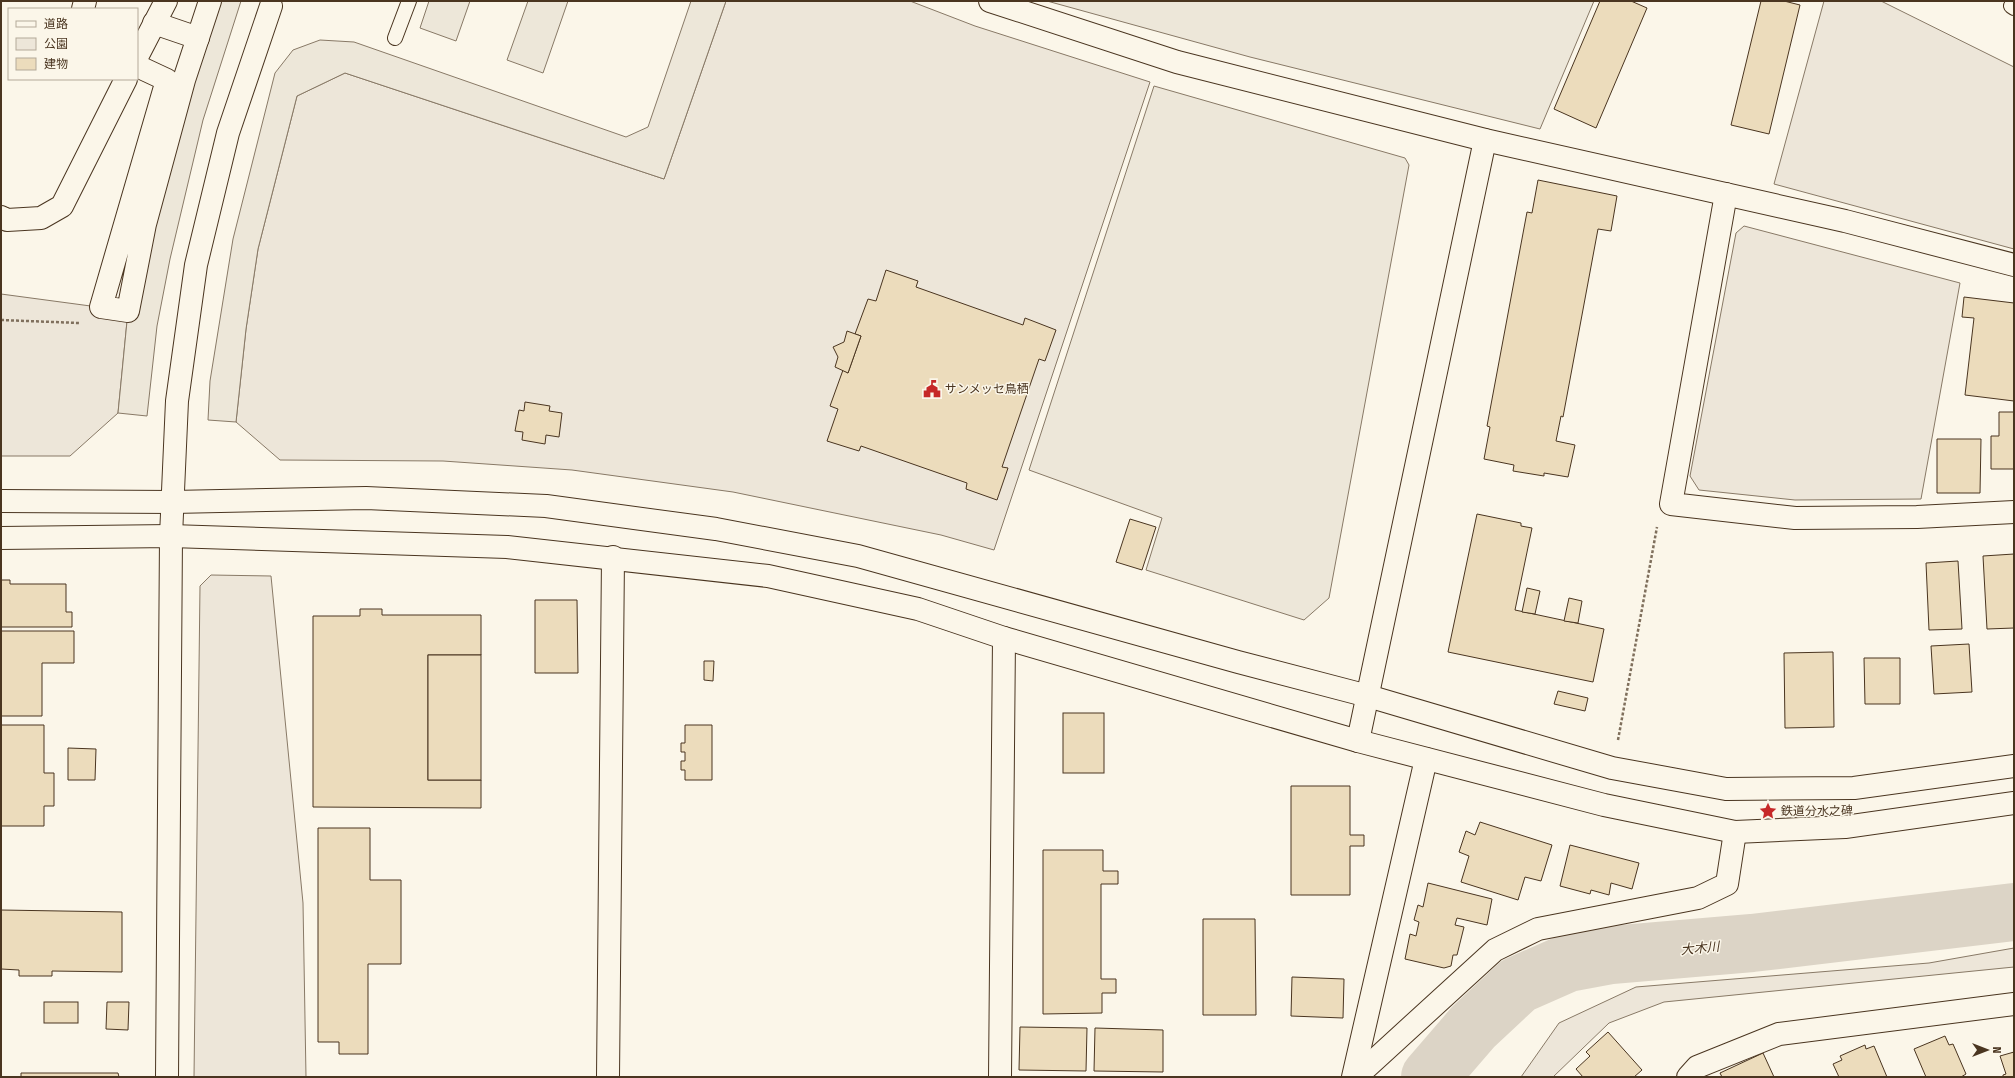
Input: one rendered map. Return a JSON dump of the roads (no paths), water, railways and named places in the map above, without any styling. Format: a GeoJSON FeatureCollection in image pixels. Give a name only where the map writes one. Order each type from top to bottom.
{"type":"FeatureCollection","features":[{"type":"Feature","properties":{"kind":"street"},"geometry":{"type":"LineString","coordinates":[[138,55],[166,1]]}},
{"type":"Feature","properties":{"kind":"street"},"geometry":{"type":"LineString","coordinates":[[138,66],[166,80],[101,307],[128,311],[145,224],[184,80],[210,1]]}},
{"type":"Feature","properties":{"kind":"street"},"geometry":{"type":"LineString","coordinates":[[990,1],[1177,62],[1486,140],[1845,221],[2014,265]]}},
{"type":"Feature","properties":{"kind":"street"},"geometry":{"type":"LineString","coordinates":[[167,1077],[171,536],[177,401],[196,265],[228,134],[270,4]]}},
{"type":"Feature","properties":{"kind":"street"},"geometry":{"type":"LineString","coordinates":[[154,23],[198,38]]}},
{"type":"Feature","properties":{"kind":"street"},"geometry":{"type":"LineString","coordinates":[[1,217],[7,220],[41,218],[62,206],[125,80]]}},
{"type":"Feature","properties":{"kind":"street"},"geometry":{"type":"LineString","coordinates":[[1358,741],[1486,140]]}},
{"type":"Feature","properties":{"kind":"street"},"geometry":{"type":"LineString","coordinates":[[1726,194],[1671,504],[1795,518],[1917,517],[2014,512]]}},
{"type":"Feature","properties":{"kind":"street"},"geometry":{"type":"LineString","coordinates":[[1,501],[173,502],[366,498],[538,506],[716,529],[858,556],[1238,662],[1368,696],[1612,768],[1726,789],[1854,788],[2014,766]]}},
{"type":"Feature","properties":{"kind":"street"},"geometry":{"type":"LineString","coordinates":[[1,538],[171,536],[508,547],[613,557],[768,576],[918,609],[1004,638],[1358,741],[1604,804],[1735,832],[1845,827],[2014,803]]}},
{"type":"Feature","properties":{"kind":"street"},"geometry":{"type":"LineString","coordinates":[[608,1077],[613,557]]}},
{"type":"Feature","properties":{"kind":"street"},"geometry":{"type":"LineString","coordinates":[[1000,1077],[1004,638]]}},
{"type":"Feature","properties":{"kind":"street"},"geometry":{"type":"LineString","coordinates":[[1355,1077],[1426,759]]}},
{"type":"Feature","properties":{"kind":"street"},"geometry":{"type":"LineString","coordinates":[[1355,1077],[1494,950],[1538,929],[1698,898],[1727,884],[1735,832]]}},
{"type":"Feature","properties":{"kind":"street"},"geometry":{"type":"LineString","coordinates":[[1688,1077],[1697,1067],[1780,1034],[2014,1004]]}},
{"type":"Feature","properties":{"kind":"lane"},"geometry":{"type":"LineString","coordinates":[[395,38],[409,1]]}},
{"type":"Feature","properties":{"kind":"waterway","name":"大木川"},"geometry":{"type":"LineString","coordinates":[[1430,1077],[1473,1027],[1518,985],[1568,963],[1611,955],[1752,943],[2014,912]]}},
{"type":"Feature","properties":{"kind":"place","name":"サンメッセ鳥栖"},"geometry":{"type":"Point","coordinates":[932,389]}},
{"type":"Feature","properties":{"kind":"place","name":"鉄道分水之碑"},"geometry":{"type":"Point","coordinates":[1768,811]}}]}
